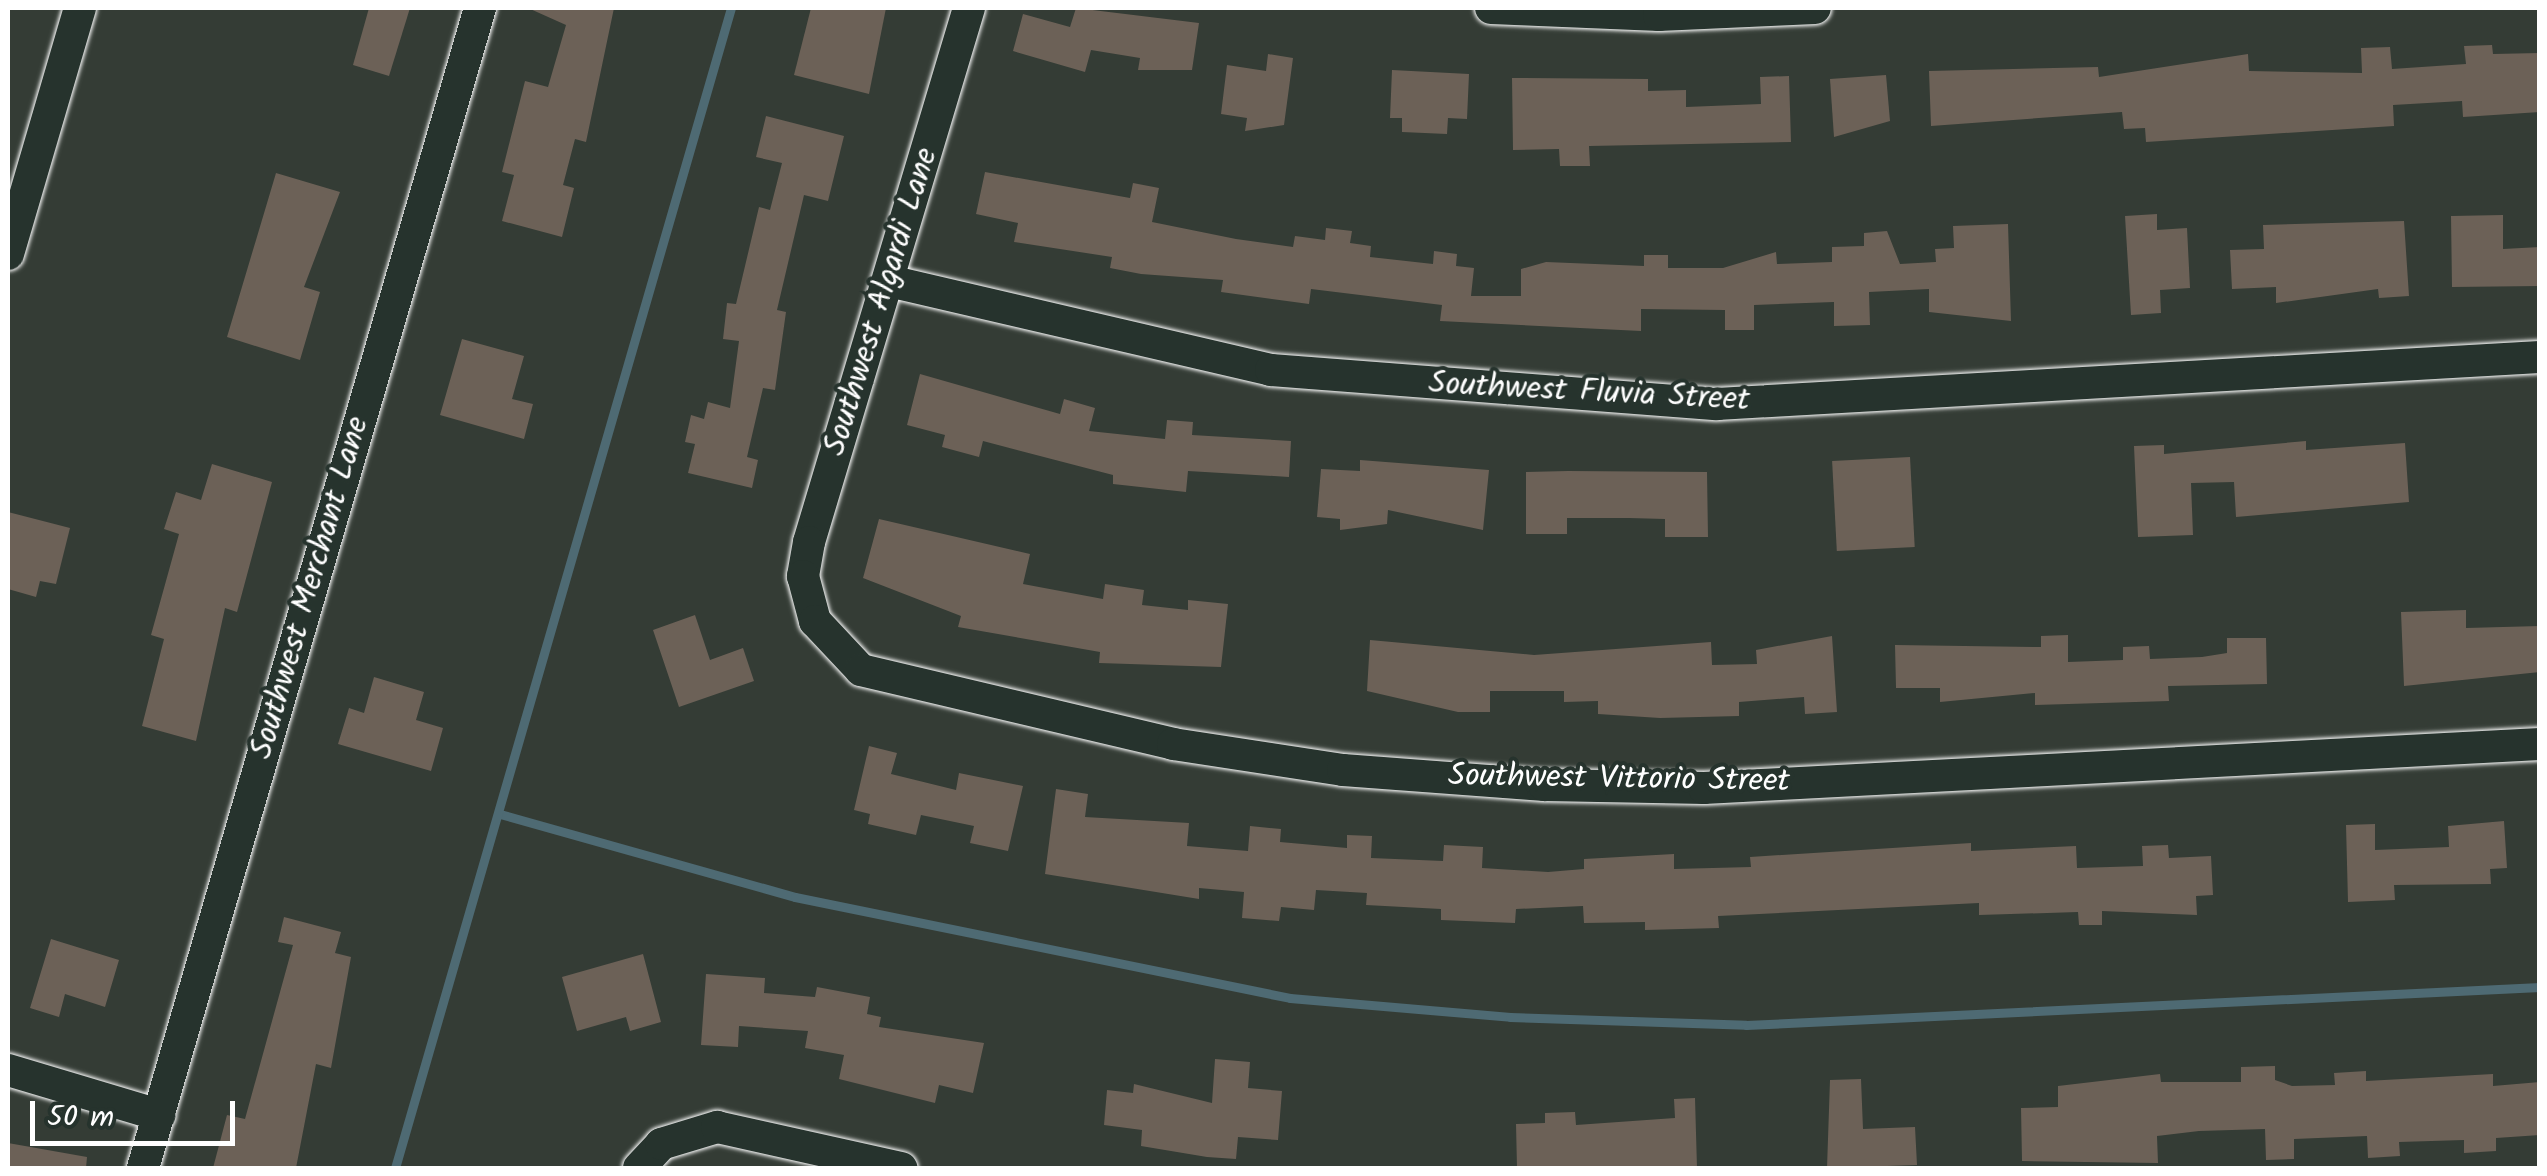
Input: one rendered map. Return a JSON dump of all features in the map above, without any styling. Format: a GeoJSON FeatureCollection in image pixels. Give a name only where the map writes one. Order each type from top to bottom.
{"type":"FeatureCollection","features":[{"type":"Feature","properties":{"kind":"street"},"geometry":{"type":"LineString","coordinates":[[8,254],[80,8]]}},
{"type":"Feature","properties":{"kind":"street","name":"Southwest Merchant Lane"},"geometry":{"type":"LineString","coordinates":[[142,1168],[480,8]]}},
{"type":"Feature","properties":{"kind":"street","name":"Southwest Algardi Lane"},"geometry":{"type":"LineString","coordinates":[[806,598],[809,542],[970,8]]}},
{"type":"Feature","properties":{"kind":"street"},"geometry":{"type":"LineString","coordinates":[[1491,8],[1660,15],[1815,8]]}},
{"type":"Feature","properties":{"kind":"street","name":"Southwest Fluvia Street"},"geometry":{"type":"LineString","coordinates":[[889,281],[1271,370],[1716,404],[2540,357]]}},
{"type":"Feature","properties":{"kind":"street","name":"Southwest Vittorio Street"},"geometry":{"type":"LineString","coordinates":[[806,598],[841,657],[886,680],[1173,744],[1343,770],[1704,788],[2540,744]]}},
{"type":"Feature","properties":{"kind":"street"},"geometry":{"type":"LineString","coordinates":[[8,1070],[158,1115]]}},
{"type":"Feature","properties":{"kind":"street"},"geometry":{"type":"LineString","coordinates":[[638,1168],[661,1144],[698,1128],[901,1168]]}},
{"type":"Feature","properties":{"kind":"building"},"geometry":{"type":"Polygon","coordinates":[[[369,8],[410,8],[389,76],[353,65],[369,8]]]}},
{"type":"Feature","properties":{"kind":"building"},"geometry":{"type":"Polygon","coordinates":[[[528,8],[614,8],[586,142],[575,139],[563,185],[574,188],[562,237],[502,221],[514,175],[502,172],[525,81],[548,87],[566,25],[528,8]]]}},
{"type":"Feature","properties":{"kind":"building"},"geometry":{"type":"Polygon","coordinates":[[[811,8],[886,8],[869,94],[794,75],[811,8]]]}},
{"type":"Feature","properties":{"kind":"building"},"geometry":{"type":"Polygon","coordinates":[[[1076,8],[1199,23],[1192,70],[1138,70],[1140,58],[1091,50],[1085,72],[1013,51],[1023,14],[1070,27],[1076,8]]]}},
{"type":"Feature","properties":{"kind":"building"},"geometry":{"type":"Polygon","coordinates":[[[2492,45],[2493,54],[2540,53],[2540,112],[2463,117],[2462,101],[2393,105],[2394,126],[2146,142],[2145,128],[2124,129],[2122,112],[1931,126],[1929,71],[2098,67],[2099,77],[2248,54],[2249,71],[2362,73],[2361,48],[2390,47],[2392,69],[2466,64],[2464,46],[2492,45]]]}},
{"type":"Feature","properties":{"kind":"building"},"geometry":{"type":"Polygon","coordinates":[[[1268,54],[1293,58],[1284,125],[1245,131],[1247,118],[1221,114],[1227,65],[1266,71],[1268,54]]]}},
{"type":"Feature","properties":{"kind":"building"},"geometry":{"type":"Polygon","coordinates":[[[1392,70],[1469,74],[1467,119],[1448,118],[1447,134],[1402,132],[1402,118],[1390,118],[1392,70]]]}},
{"type":"Feature","properties":{"kind":"building"},"geometry":{"type":"Polygon","coordinates":[[[1886,75],[1890,121],[1834,137],[1830,79],[1886,75]]]}},
{"type":"Feature","properties":{"kind":"building"},"geometry":{"type":"Polygon","coordinates":[[[1789,76],[1791,142],[1589,146],[1590,166],[1560,166],[1559,149],[1513,150],[1512,78],[1648,79],[1648,91],[1686,90],[1686,107],[1761,104],[1760,77],[1789,76]]]}},
{"type":"Feature","properties":{"kind":"building"},"geometry":{"type":"Polygon","coordinates":[[[766,116],[844,136],[828,201],[804,195],[777,310],[786,312],[775,390],[763,388],[747,457],[758,460],[752,488],[688,473],[695,444],[685,442],[691,415],[704,419],[708,402],[730,408],[739,341],[723,339],[727,303],[736,304],[759,207],[770,210],[782,163],[756,157],[766,116]]]}},
{"type":"Feature","properties":{"kind":"building"},"geometry":{"type":"Polygon","coordinates":[[[985,172],[1130,198],[1133,183],[1159,188],[1152,222],[1236,239],[1293,247],[1295,236],[1325,240],[1326,228],[1352,231],[1350,243],[1371,246],[1370,257],[1433,264],[1434,251],[1457,254],[1456,266],[1474,268],[1471,296],[1521,296],[1521,269],[1546,262],[1644,266],[1644,255],[1668,255],[1668,268],[1723,268],[1776,252],[1777,264],[1832,262],[1832,247],[1864,246],[1864,233],[1887,231],[1900,264],[1936,262],[1935,249],[1954,248],[1953,226],[2008,224],[2011,321],[1929,312],[1929,289],[1869,292],[1870,325],[1834,326],[1834,302],[1754,305],[1754,330],[1725,330],[1725,310],[1641,309],[1641,331],[1440,321],[1442,305],[1311,289],[1309,304],[1221,292],[1223,280],[1141,274],[1110,268],[1112,257],[1014,242],[1018,223],[976,214],[985,172]]]}},
{"type":"Feature","properties":{"kind":"building"},"geometry":{"type":"Polygon","coordinates":[[[276,173],[340,192],[304,287],[320,292],[300,360],[227,337],[276,173]]]}},
{"type":"Feature","properties":{"kind":"building"},"geometry":{"type":"Polygon","coordinates":[[[2157,214],[2157,230],[2187,228],[2190,288],[2160,290],[2161,313],[2131,315],[2125,216],[2157,214]]]}},
{"type":"Feature","properties":{"kind":"building"},"geometry":{"type":"Polygon","coordinates":[[[2503,215],[2503,249],[2540,247],[2540,286],[2452,287],[2451,216],[2503,215]]]}},
{"type":"Feature","properties":{"kind":"building"},"geometry":{"type":"Polygon","coordinates":[[[2404,221],[2409,296],[2379,298],[2378,289],[2276,303],[2276,287],[2232,289],[2230,250],[2264,249],[2263,225],[2404,221]]]}},
{"type":"Feature","properties":{"kind":"building"},"geometry":{"type":"Polygon","coordinates":[[[462,339],[524,356],[512,399],[533,404],[524,439],[440,415],[462,339]]]}},
{"type":"Feature","properties":{"kind":"building"},"geometry":{"type":"Polygon","coordinates":[[[920,374],[1060,414],[1064,399],[1095,408],[1089,431],[1165,439],[1167,420],[1193,422],[1192,435],[1291,441],[1289,477],[1188,471],[1186,492],[1113,484],[1113,475],[983,441],[979,457],[942,447],[945,435],[907,425],[920,374]]]}},
{"type":"Feature","properties":{"kind":"building"},"geometry":{"type":"Polygon","coordinates":[[[2306,441],[2306,450],[2405,443],[2409,502],[2236,517],[2234,482],[2191,483],[2193,535],[2138,537],[2134,446],[2164,445],[2164,454],[2306,441]]]}},
{"type":"Feature","properties":{"kind":"building"},"geometry":{"type":"Polygon","coordinates":[[[1910,457],[1915,547],[1837,551],[1832,461],[1910,457]]]}},
{"type":"Feature","properties":{"kind":"building"},"geometry":{"type":"Polygon","coordinates":[[[1360,460],[1489,470],[1483,530],[1388,510],[1387,524],[1340,530],[1340,519],[1317,517],[1321,469],[1360,471],[1360,460]]]}},
{"type":"Feature","properties":{"kind":"building"},"geometry":{"type":"Polygon","coordinates":[[[212,464],[272,482],[237,612],[225,608],[196,741],[142,726],[164,639],[151,635],[179,534],[164,529],[176,492],[201,500],[212,464]]]}},
{"type":"Feature","properties":{"kind":"building"},"geometry":{"type":"Polygon","coordinates":[[[1526,472],[1707,472],[1708,537],[1665,537],[1665,519],[1629,518],[1567,518],[1567,534],[1526,534],[1526,472]]]}},
{"type":"Feature","properties":{"kind":"building"},"geometry":{"type":"Polygon","coordinates":[[[8,512],[70,528],[56,584],[40,581],[36,597],[8,589],[8,512]]]}},
{"type":"Feature","properties":{"kind":"building"},"geometry":{"type":"Polygon","coordinates":[[[879,519],[1030,554],[1023,584],[1103,599],[1105,584],[1144,590],[1142,605],[1188,610],[1188,600],[1228,604],[1221,667],[1099,663],[1100,652],[958,627],[961,616],[863,578],[879,519]]]}},
{"type":"Feature","properties":{"kind":"building"},"geometry":{"type":"Polygon","coordinates":[[[2466,610],[2466,628],[2540,626],[2540,672],[2404,686],[2401,612],[2466,610]]]}},
{"type":"Feature","properties":{"kind":"building"},"geometry":{"type":"Polygon","coordinates":[[[695,615],[710,660],[743,648],[754,681],[679,707],[653,630],[695,615]]]}},
{"type":"Feature","properties":{"kind":"building"},"geometry":{"type":"Polygon","coordinates":[[[2068,635],[2068,662],[2123,660],[2123,647],[2149,646],[2150,659],[2202,657],[2227,653],[2227,638],[2266,638],[2267,684],[2168,686],[2169,701],[2035,705],[2035,693],[1940,702],[1940,688],[1896,688],[1895,645],[2041,647],[2041,636],[2068,635]]]}},
{"type":"Feature","properties":{"kind":"building"},"geometry":{"type":"Polygon","coordinates":[[[1832,636],[1837,712],[1805,714],[1804,697],[1739,702],[1739,716],[1660,718],[1598,714],[1598,701],[1564,702],[1564,691],[1490,691],[1490,712],[1458,712],[1367,691],[1370,640],[1534,655],[1711,642],[1712,665],[1757,664],[1756,650],[1832,636]]]}},
{"type":"Feature","properties":{"kind":"building"},"geometry":{"type":"Polygon","coordinates":[[[374,677],[424,692],[416,720],[443,728],[431,771],[338,744],[349,708],[364,713],[374,677]]]}},
{"type":"Feature","properties":{"kind":"building"},"geometry":{"type":"Polygon","coordinates":[[[869,746],[897,753],[891,774],[956,790],[959,773],[1023,786],[1008,851],[970,843],[974,826],[921,815],[916,835],[868,824],[870,814],[854,810],[869,746]]]}},
{"type":"Feature","properties":{"kind":"building"},"geometry":{"type":"Polygon","coordinates":[[[1056,789],[1088,794],[1085,817],[1189,823],[1187,846],[1248,851],[1250,826],[1281,829],[1280,842],[1347,848],[1347,835],[1372,836],[1371,858],[1443,861],[1444,845],[1483,847],[1482,868],[1548,872],[1584,869],[1584,859],[1674,854],[1674,869],[1751,867],[1750,857],[1971,843],[1971,851],[2076,846],[2077,868],[2143,866],[2142,846],[2168,845],[2169,858],[2211,856],[2213,895],[2196,896],[2197,915],[2102,911],[2102,925],[2079,925],[2078,912],[1979,915],[1979,903],[1718,916],[1719,928],[1645,930],[1645,922],[1584,923],[1583,906],[1516,909],[1515,923],[1441,920],[1441,909],[1366,905],[1367,893],[1316,890],[1314,910],[1281,907],[1279,921],[1242,918],[1244,892],[1199,888],[1199,899],[1045,874],[1056,789]]]}},
{"type":"Feature","properties":{"kind":"building"},"geometry":{"type":"Polygon","coordinates":[[[2504,821],[2507,868],[2490,869],[2491,884],[2394,885],[2395,900],[2348,902],[2346,825],[2375,824],[2375,850],[2449,847],[2448,826],[2504,821]]]}},
{"type":"Feature","properties":{"kind":"building"},"geometry":{"type":"Polygon","coordinates":[[[284,917],[341,932],[335,953],[351,957],[331,1068],[316,1064],[296,1168],[213,1168],[227,1115],[245,1119],[293,945],[278,942],[284,917]]]}},
{"type":"Feature","properties":{"kind":"building"},"geometry":{"type":"Polygon","coordinates":[[[51,939],[119,960],[105,1007],[65,994],[59,1017],[30,1008],[51,939]]]}},
{"type":"Feature","properties":{"kind":"building"},"geometry":{"type":"Polygon","coordinates":[[[643,954],[661,1022],[630,1031],[626,1017],[577,1031],[562,977],[643,954]]]}},
{"type":"Feature","properties":{"kind":"building"},"geometry":{"type":"Polygon","coordinates":[[[706,974],[765,978],[764,993],[815,997],[817,987],[870,997],[867,1014],[881,1017],[879,1027],[984,1043],[973,1093],[939,1085],[935,1103],[839,1079],[844,1055],[805,1048],[808,1031],[739,1026],[738,1047],[701,1045],[706,974]]]}},
{"type":"Feature","properties":{"kind":"building"},"geometry":{"type":"Polygon","coordinates":[[[1215,1059],[1250,1062],[1248,1088],[1282,1091],[1278,1140],[1238,1137],[1236,1159],[1207,1157],[1141,1146],[1142,1130],[1104,1125],[1107,1090],[1133,1093],[1134,1084],[1212,1103],[1215,1059]]]}},
{"type":"Feature","properties":{"kind":"building"},"geometry":{"type":"Polygon","coordinates":[[[2275,1066],[2275,1080],[2292,1086],[2335,1085],[2334,1073],[2366,1071],[2366,1081],[2493,1074],[2493,1086],[2540,1082],[2540,1135],[2496,1138],[2496,1151],[2464,1153],[2464,1140],[2399,1142],[2400,1156],[2368,1158],[2367,1136],[2294,1139],[2294,1159],[2266,1160],[2265,1129],[2199,1131],[2157,1136],[2158,1163],[2022,1161],[2021,1108],[2058,1107],[2058,1086],[2160,1074],[2161,1082],[2241,1082],[2241,1067],[2275,1066]]]}},
{"type":"Feature","properties":{"kind":"building"},"geometry":{"type":"Polygon","coordinates":[[[1861,1079],[1863,1129],[1915,1127],[1917,1165],[1827,1168],[1830,1080],[1861,1079]]]}},
{"type":"Feature","properties":{"kind":"building"},"geometry":{"type":"Polygon","coordinates":[[[1695,1098],[1697,1168],[1517,1168],[1516,1124],[1545,1123],[1545,1113],[1575,1112],[1576,1125],[1675,1118],[1674,1099],[1695,1098]]]}},
{"type":"Feature","properties":{"kind":"building"},"geometry":{"type":"Polygon","coordinates":[[[8,1143],[87,1157],[86,1168],[8,1168],[8,1143]]]}},
{"type":"Feature","properties":{"kind":"waterway"},"geometry":{"type":"LineString","coordinates":[[395,1168],[731,8]]}},
{"type":"Feature","properties":{"kind":"waterway"},"geometry":{"type":"LineString","coordinates":[[500,814],[795,897],[1290,998],[1510,1017],[1746,1025],[2540,987]]}}]}
